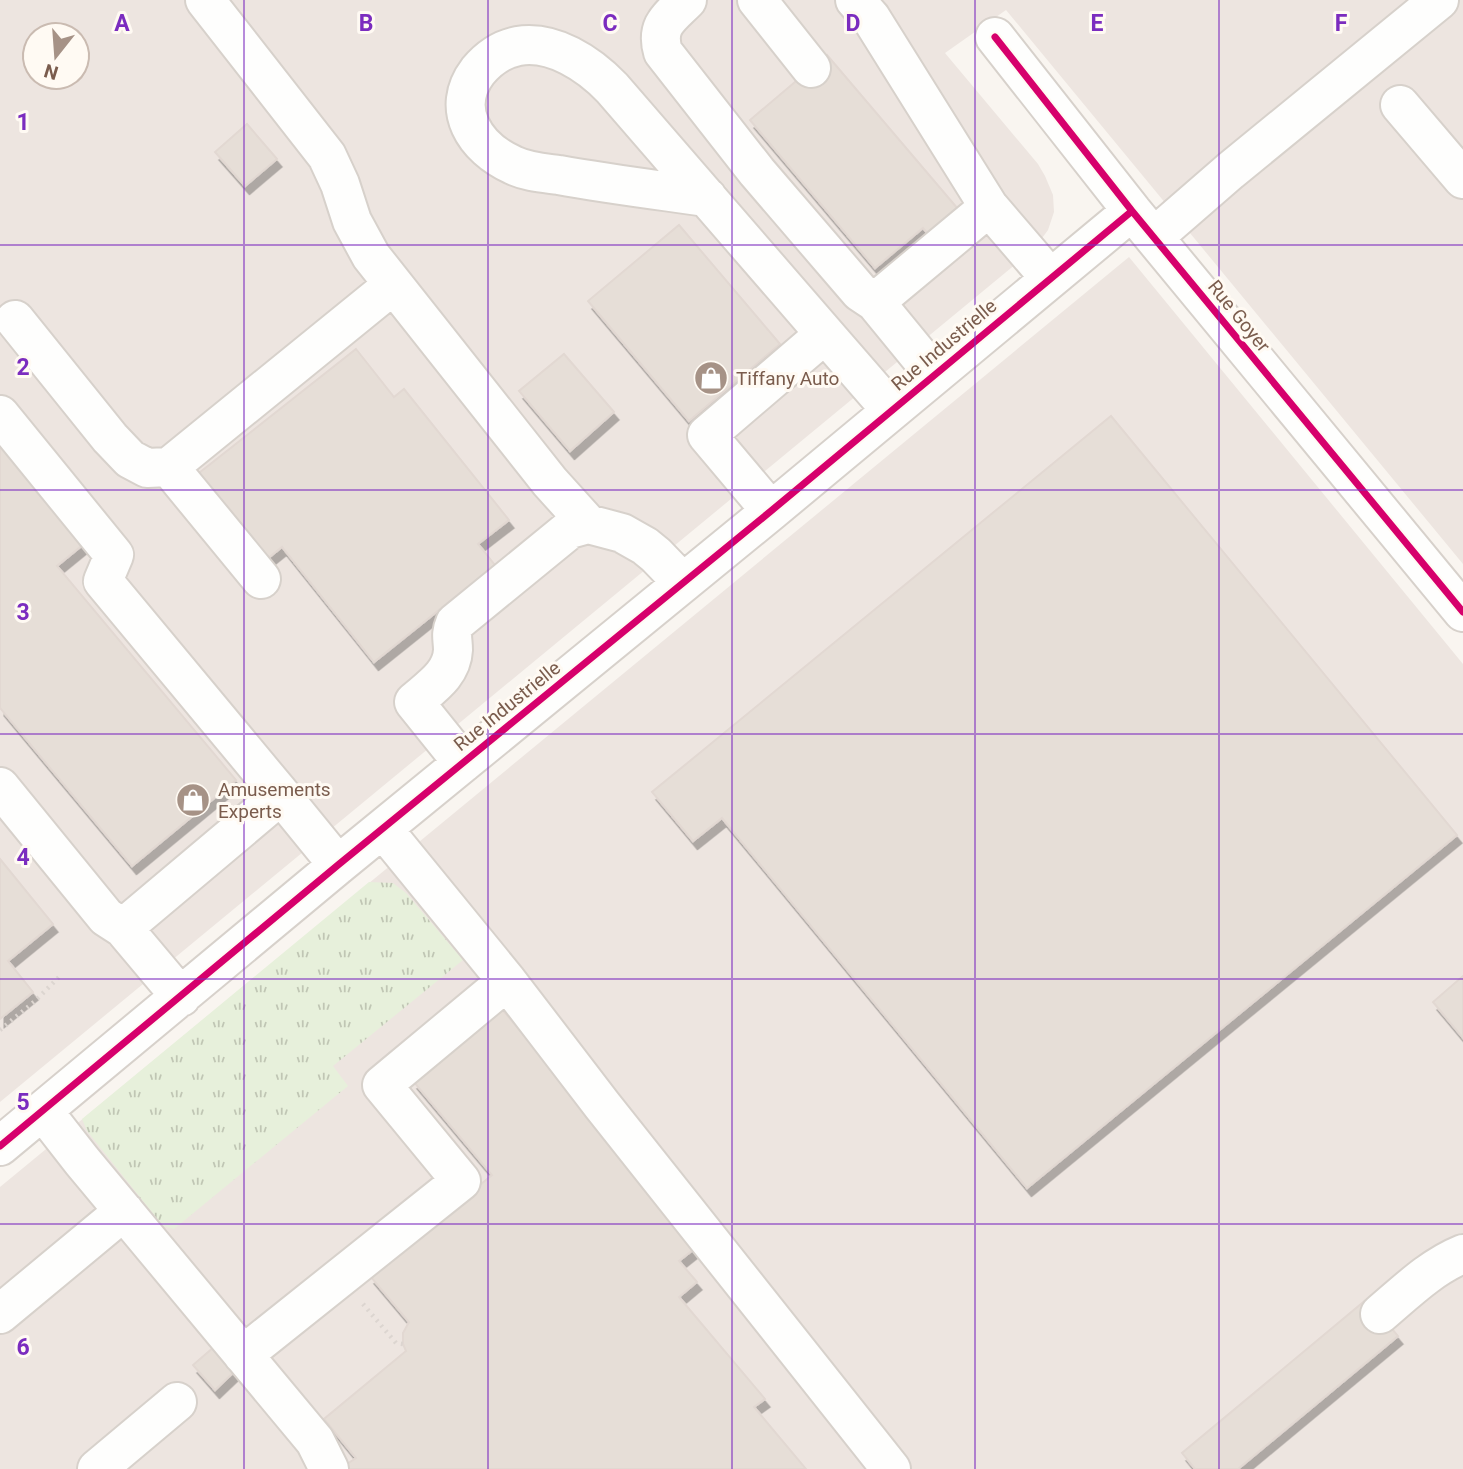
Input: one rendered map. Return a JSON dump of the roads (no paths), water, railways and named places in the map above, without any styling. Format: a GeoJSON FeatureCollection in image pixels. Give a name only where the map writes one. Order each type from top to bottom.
{"type":"FeatureCollection","features":[{"type":"Feature","properties":{"kind":"street"},"geometry":{"type":"LineString","coordinates":[[205,0],[327,156],[352,221],[371,256],[550,482],[588,524]]}},
{"type":"Feature","properties":{"kind":"street"},"geometry":{"type":"LineString","coordinates":[[687,0],[666,21],[662,29],[660,41],[663,52],[757,172],[860,292],[875,302],[934,374]]}},
{"type":"Feature","properties":{"kind":"street"},"geometry":{"type":"LineString","coordinates":[[757,0],[811,68]]}},
{"type":"Feature","properties":{"kind":"street"},"geometry":{"type":"LineString","coordinates":[[855,0],[871,18],[989,207],[1050,278]]}},
{"type":"Feature","properties":{"kind":"street","name":"Rue Industrielle"},"geometry":{"type":"LineString","coordinates":[[0,1146],[1050,278],[1230,171],[1439,0]]}},
{"type":"Feature","properties":{"kind":"street","name":"Rue Goyer"},"geometry":{"type":"LineString","coordinates":[[995,37],[1143,224],[1463,612]]}},
{"type":"Feature","properties":{"kind":"street"},"geometry":{"type":"LineString","coordinates":[[707,197],[535,172],[500,159],[484,147],[468,120],[465,103],[474,77],[483,65],[505,50],[519,46],[536,46],[574,58],[604,80],[707,197],[891,410]]}},
{"type":"Feature","properties":{"kind":"street"},"geometry":{"type":"LineString","coordinates":[[1400,105],[1463,179]]}},
{"type":"Feature","properties":{"kind":"street"},"geometry":{"type":"LineString","coordinates":[[875,302],[989,207]]}},
{"type":"Feature","properties":{"kind":"street"},"geometry":{"type":"LineString","coordinates":[[15,320],[130,459],[147,468],[169,467],[393,285]]}},
{"type":"Feature","properties":{"kind":"street"},"geometry":{"type":"LineString","coordinates":[[771,511],[707,435],[715,414],[825,334]]}},
{"type":"Feature","properties":{"kind":"street"},"geometry":{"type":"LineString","coordinates":[[0,415],[114,555],[103,581],[338,865]]}},
{"type":"Feature","properties":{"kind":"street"},"geometry":{"type":"LineString","coordinates":[[169,467],[261,579]]}},
{"type":"Feature","properties":{"kind":"street"},"geometry":{"type":"LineString","coordinates":[[463,762],[414,702],[444,676],[451,663],[451,633],[454,623],[570,528],[588,524],[622,533],[656,555],[683,583]]}},
{"type":"Feature","properties":{"kind":"street"},"geometry":{"type":"LineString","coordinates":[[0,787],[106,917],[123,928],[181,997]]}},
{"type":"Feature","properties":{"kind":"street"},"geometry":{"type":"LineString","coordinates":[[123,928],[281,796]]}},
{"type":"Feature","properties":{"kind":"street"},"geometry":{"type":"LineString","coordinates":[[383,829],[508,981],[611,1116],[891,1469]]}},
{"type":"Feature","properties":{"kind":"street"},"geometry":{"type":"LineString","coordinates":[[243,1355],[461,1181],[382,1085],[508,981]]}},
{"type":"Feature","properties":{"kind":"street"},"geometry":{"type":"LineString","coordinates":[[43,1111],[315,1441],[329,1469]]}},
{"type":"Feature","properties":{"kind":"street"},"geometry":{"type":"LineString","coordinates":[[0,1314],[124,1211]]}},
{"type":"Feature","properties":{"kind":"street"},"geometry":{"type":"LineString","coordinates":[[1380,1314],[1423,1278],[1463,1254]]}},
{"type":"Feature","properties":{"kind":"street"},"geometry":{"type":"LineString","coordinates":[[97,1469],[177,1402]]}},
{"type":"Feature","properties":{"kind":"place","name":"Tiffany Auto"},"geometry":{"type":"Point","coordinates":[711,378]}},
{"type":"Feature","properties":{"kind":"place","name":"Amusements Experts"},"geometry":{"type":"Point","coordinates":[193,800]}}]}
